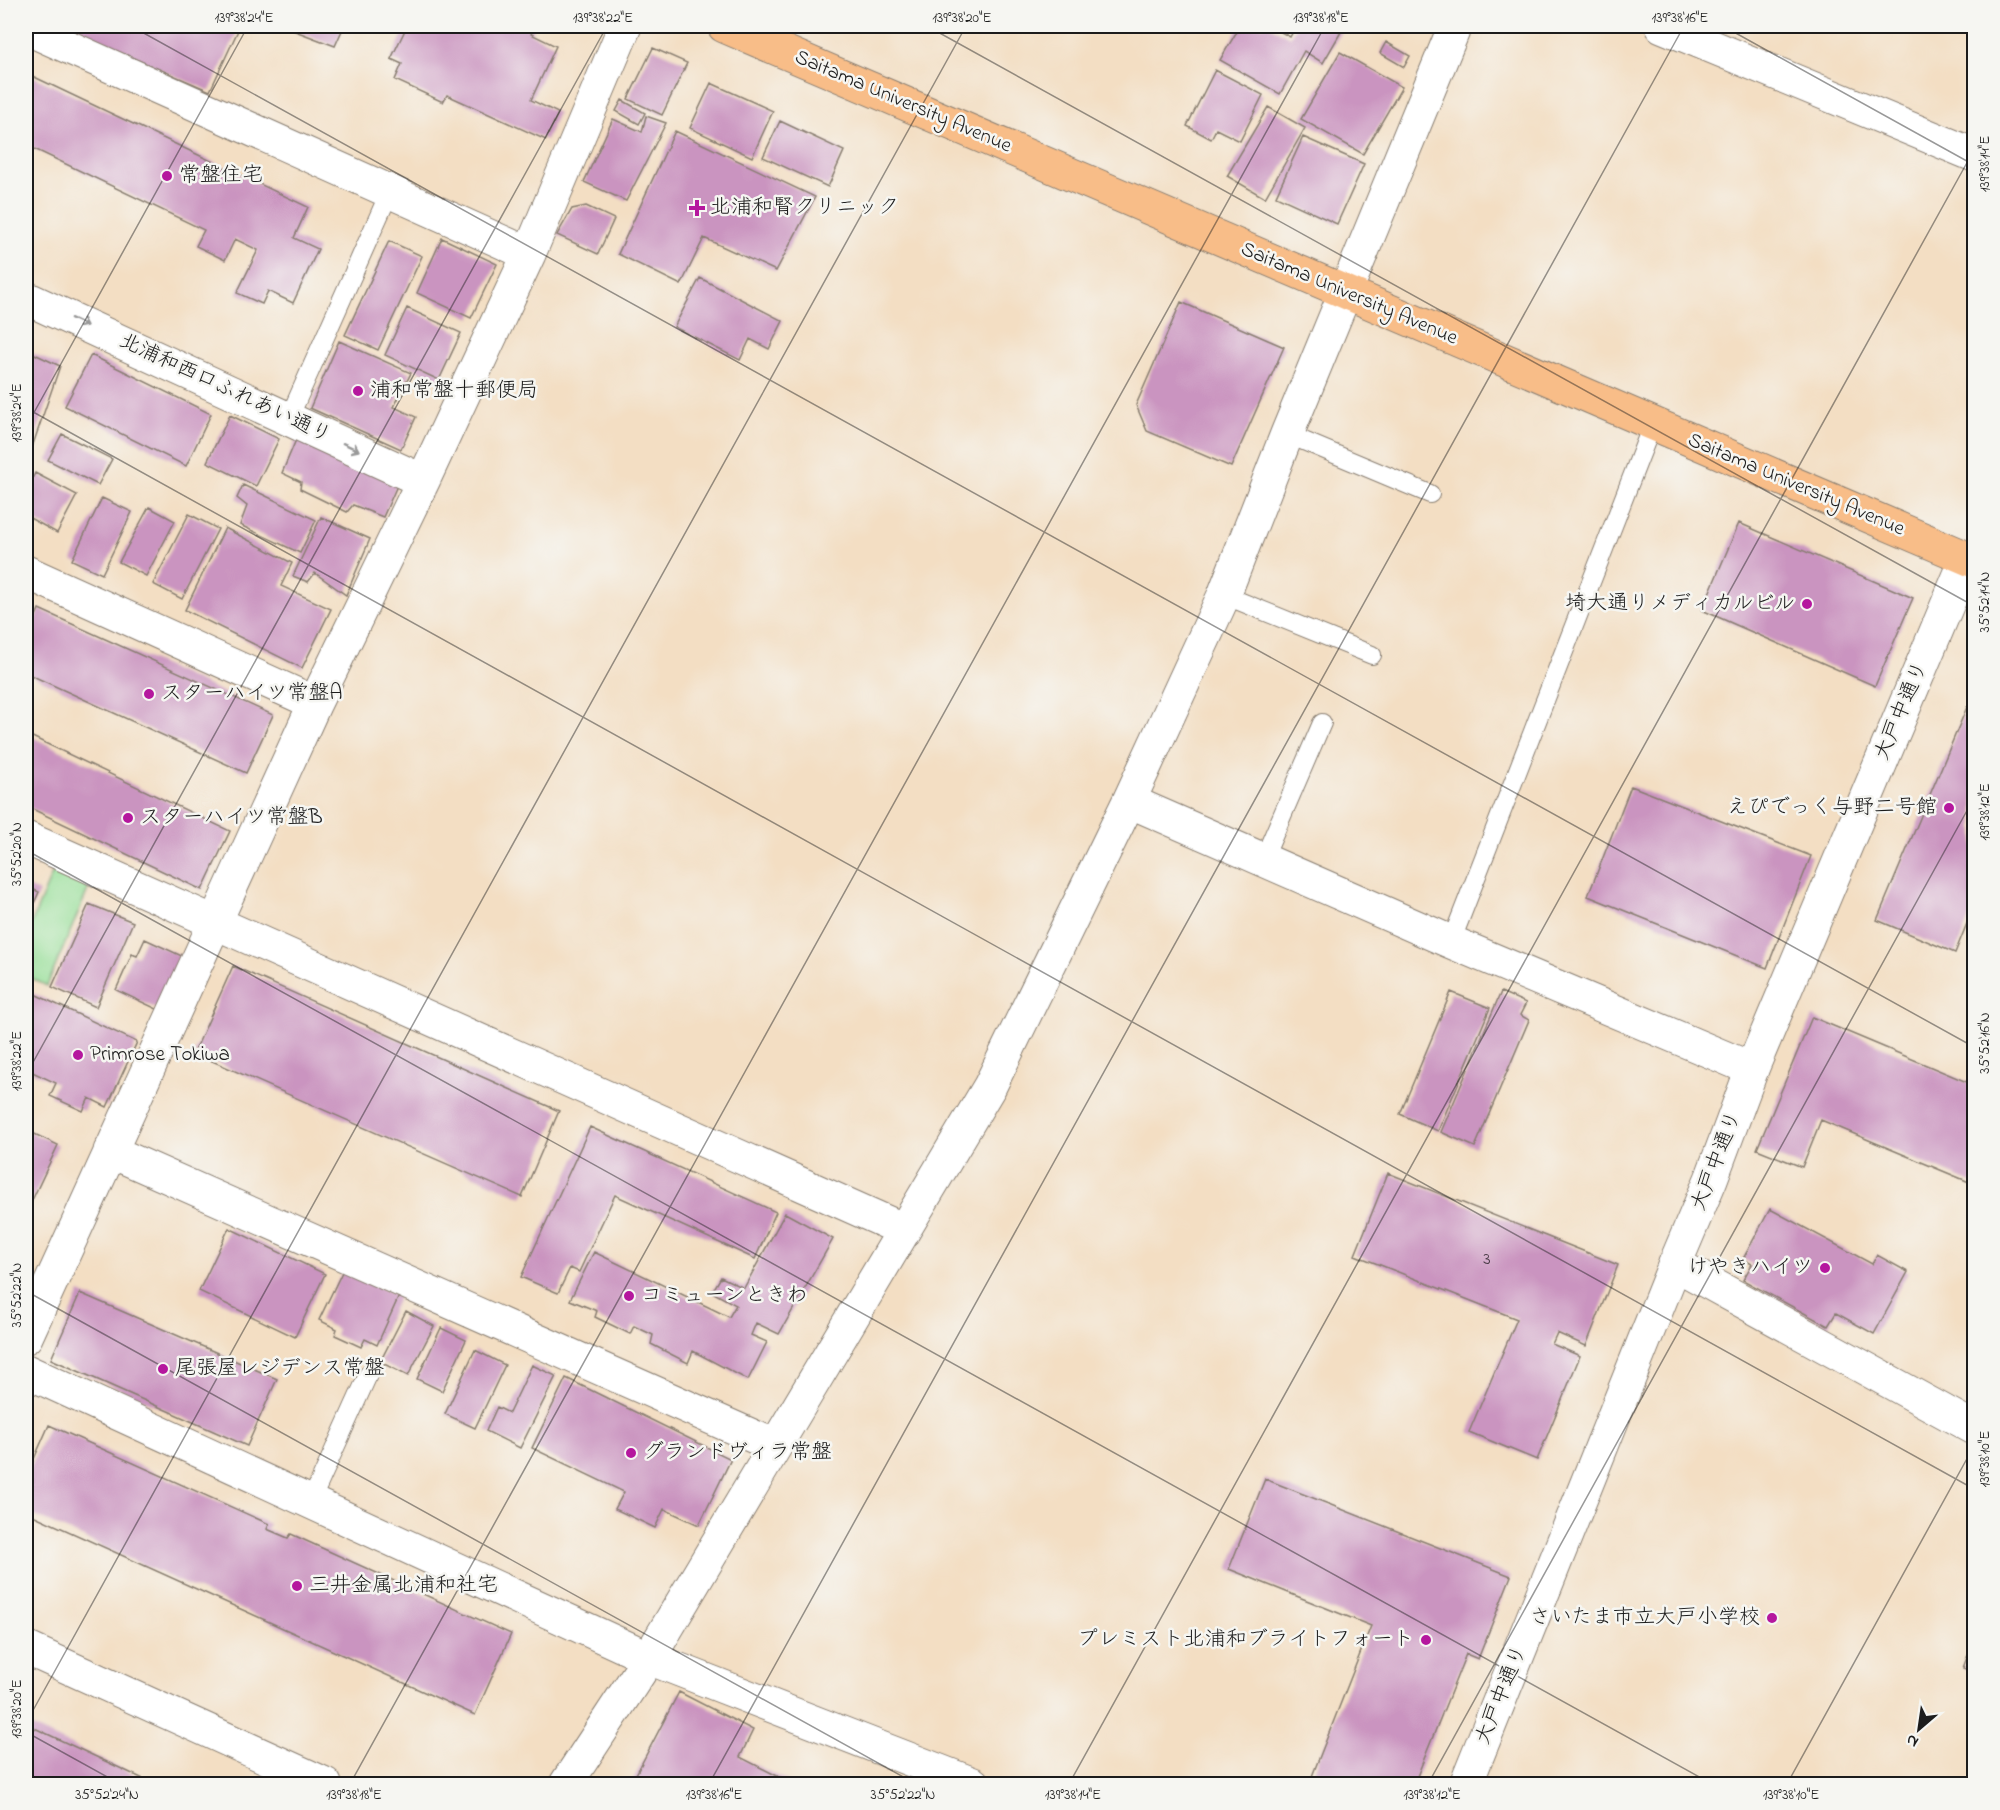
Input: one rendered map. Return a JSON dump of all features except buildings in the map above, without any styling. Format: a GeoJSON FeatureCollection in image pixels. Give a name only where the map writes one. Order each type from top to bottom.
{"type":"FeatureCollection","features":[{"type":"Feature","properties":{"kind":"highway","name":"Saitama University Avenue"},"geometry":{"type":"LineString","coordinates":[[724,26],[1653,423],[1972,553]]}},
{"type":"Feature","properties":{"kind":"street"},"geometry":{"type":"LineString","coordinates":[[26,1337],[315,703],[423,481],[529,254],[625,26]]}},
{"type":"Feature","properties":{"kind":"street"},"geometry":{"type":"LineString","coordinates":[[566,1785],[649,1658],[990,1086],[1129,801],[1224,595],[1287,434],[1455,26]]}},
{"type":"Feature","properties":{"kind":"street"},"geometry":{"type":"LineString","coordinates":[[1662,26],[1974,155]]}},
{"type":"Feature","properties":{"kind":"street"},"geometry":{"type":"LineString","coordinates":[[26,28],[529,254]]}},
{"type":"Feature","properties":{"kind":"street","name":"北浦和西口ふれあい通り"},"geometry":{"type":"LineString","coordinates":[[26,298],[423,481]]}},
{"type":"Feature","properties":{"kind":"street","name":"大戸中通り"},"geometry":{"type":"LineString","coordinates":[[1466,1785],[1711,1179],[1752,1068],[1972,553]]}},
{"type":"Feature","properties":{"kind":"street"},"geometry":{"type":"LineString","coordinates":[[26,572],[315,703]]}},
{"type":"Feature","properties":{"kind":"street"},"geometry":{"type":"LineString","coordinates":[[1129,801],[1451,942],[1752,1068]]}},
{"type":"Feature","properties":{"kind":"street"},"geometry":{"type":"LineString","coordinates":[[26,838],[904,1230]]}},
{"type":"Feature","properties":{"kind":"street"},"geometry":{"type":"LineString","coordinates":[[110,1151],[775,1446]]}},
{"type":"Feature","properties":{"kind":"street"},"geometry":{"type":"LineString","coordinates":[[1676,1264],[1974,1428]]}},
{"type":"Feature","properties":{"kind":"street"},"geometry":{"type":"LineString","coordinates":[[26,1371],[649,1658],[973,1785]]}},
{"type":"Feature","properties":{"kind":"street"},"geometry":{"type":"LineString","coordinates":[[26,1648],[325,1785]]}},
{"type":"Feature","properties":{"kind":"lane"},"geometry":{"type":"LineString","coordinates":[[289,418],[390,191]]}},
{"type":"Feature","properties":{"kind":"lane"},"geometry":{"type":"LineString","coordinates":[[1451,942],[1653,423]]}},
{"type":"Feature","properties":{"kind":"lane"},"geometry":{"type":"LineString","coordinates":[[1287,434],[1430,494]]}},
{"type":"Feature","properties":{"kind":"lane"},"geometry":{"type":"LineString","coordinates":[[1224,595],[1372,654]]}},
{"type":"Feature","properties":{"kind":"lane"},"geometry":{"type":"LineString","coordinates":[[1263,860],[1322,723]]}},
{"type":"Feature","properties":{"kind":"lane"},"geometry":{"type":"LineString","coordinates":[[311,1501],[369,1375]]}},
{"type":"Feature","properties":{"kind":"green space"},"geometry":{"type":"Polygon","coordinates":[[[54,869],[90,885],[47,986],[26,976],[26,936],[54,869]]]}},
{"type":"Feature","properties":{"kind":"place","name":"常盤住宅"},"geometry":{"type":"Point","coordinates":[167,176]}},
{"type":"Feature","properties":{"kind":"place","name":"北浦和腎クリニック"},"geometry":{"type":"Point","coordinates":[697,208]}},
{"type":"Feature","properties":{"kind":"place","name":"浦和常盤十郵便局"},"geometry":{"type":"Point","coordinates":[358,391]}},
{"type":"Feature","properties":{"kind":"place","name":"埼大通りメディカルビル"},"geometry":{"type":"Point","coordinates":[1807,604]}},
{"type":"Feature","properties":{"kind":"place","name":"スターハイツ常盤A"},"geometry":{"type":"Point","coordinates":[149,694]}},
{"type":"Feature","properties":{"kind":"place","name":"えぴでっく与野二号館"},"geometry":{"type":"Point","coordinates":[1949,808]}},
{"type":"Feature","properties":{"kind":"place","name":"スターハイツ常盤B"},"geometry":{"type":"Point","coordinates":[128,818]}},
{"type":"Feature","properties":{"kind":"place","name":"Primrose Tokiwa"},"geometry":{"type":"Point","coordinates":[78,1055]}},
{"type":"Feature","properties":{"kind":"place","name":"けやきハイツ"},"geometry":{"type":"Point","coordinates":[1825,1268]}},
{"type":"Feature","properties":{"kind":"place","name":"コミューンときわ"},"geometry":{"type":"Point","coordinates":[629,1296]}},
{"type":"Feature","properties":{"kind":"place","name":"尾張屋レジデンス常盤"},"geometry":{"type":"Point","coordinates":[163,1369]}},
{"type":"Feature","properties":{"kind":"place","name":"グランドヴィラ常盤"},"geometry":{"type":"Point","coordinates":[631,1453]}},
{"type":"Feature","properties":{"kind":"place","name":"三井金属北浦和社宅"},"geometry":{"type":"Point","coordinates":[297,1586]}},
{"type":"Feature","properties":{"kind":"place","name":"さいたま市立大戸小学校"},"geometry":{"type":"Point","coordinates":[1772,1618]}},
{"type":"Feature","properties":{"kind":"place","name":"プレミスト北浦和ブライトフォート"},"geometry":{"type":"Point","coordinates":[1426,1640]}}]}
